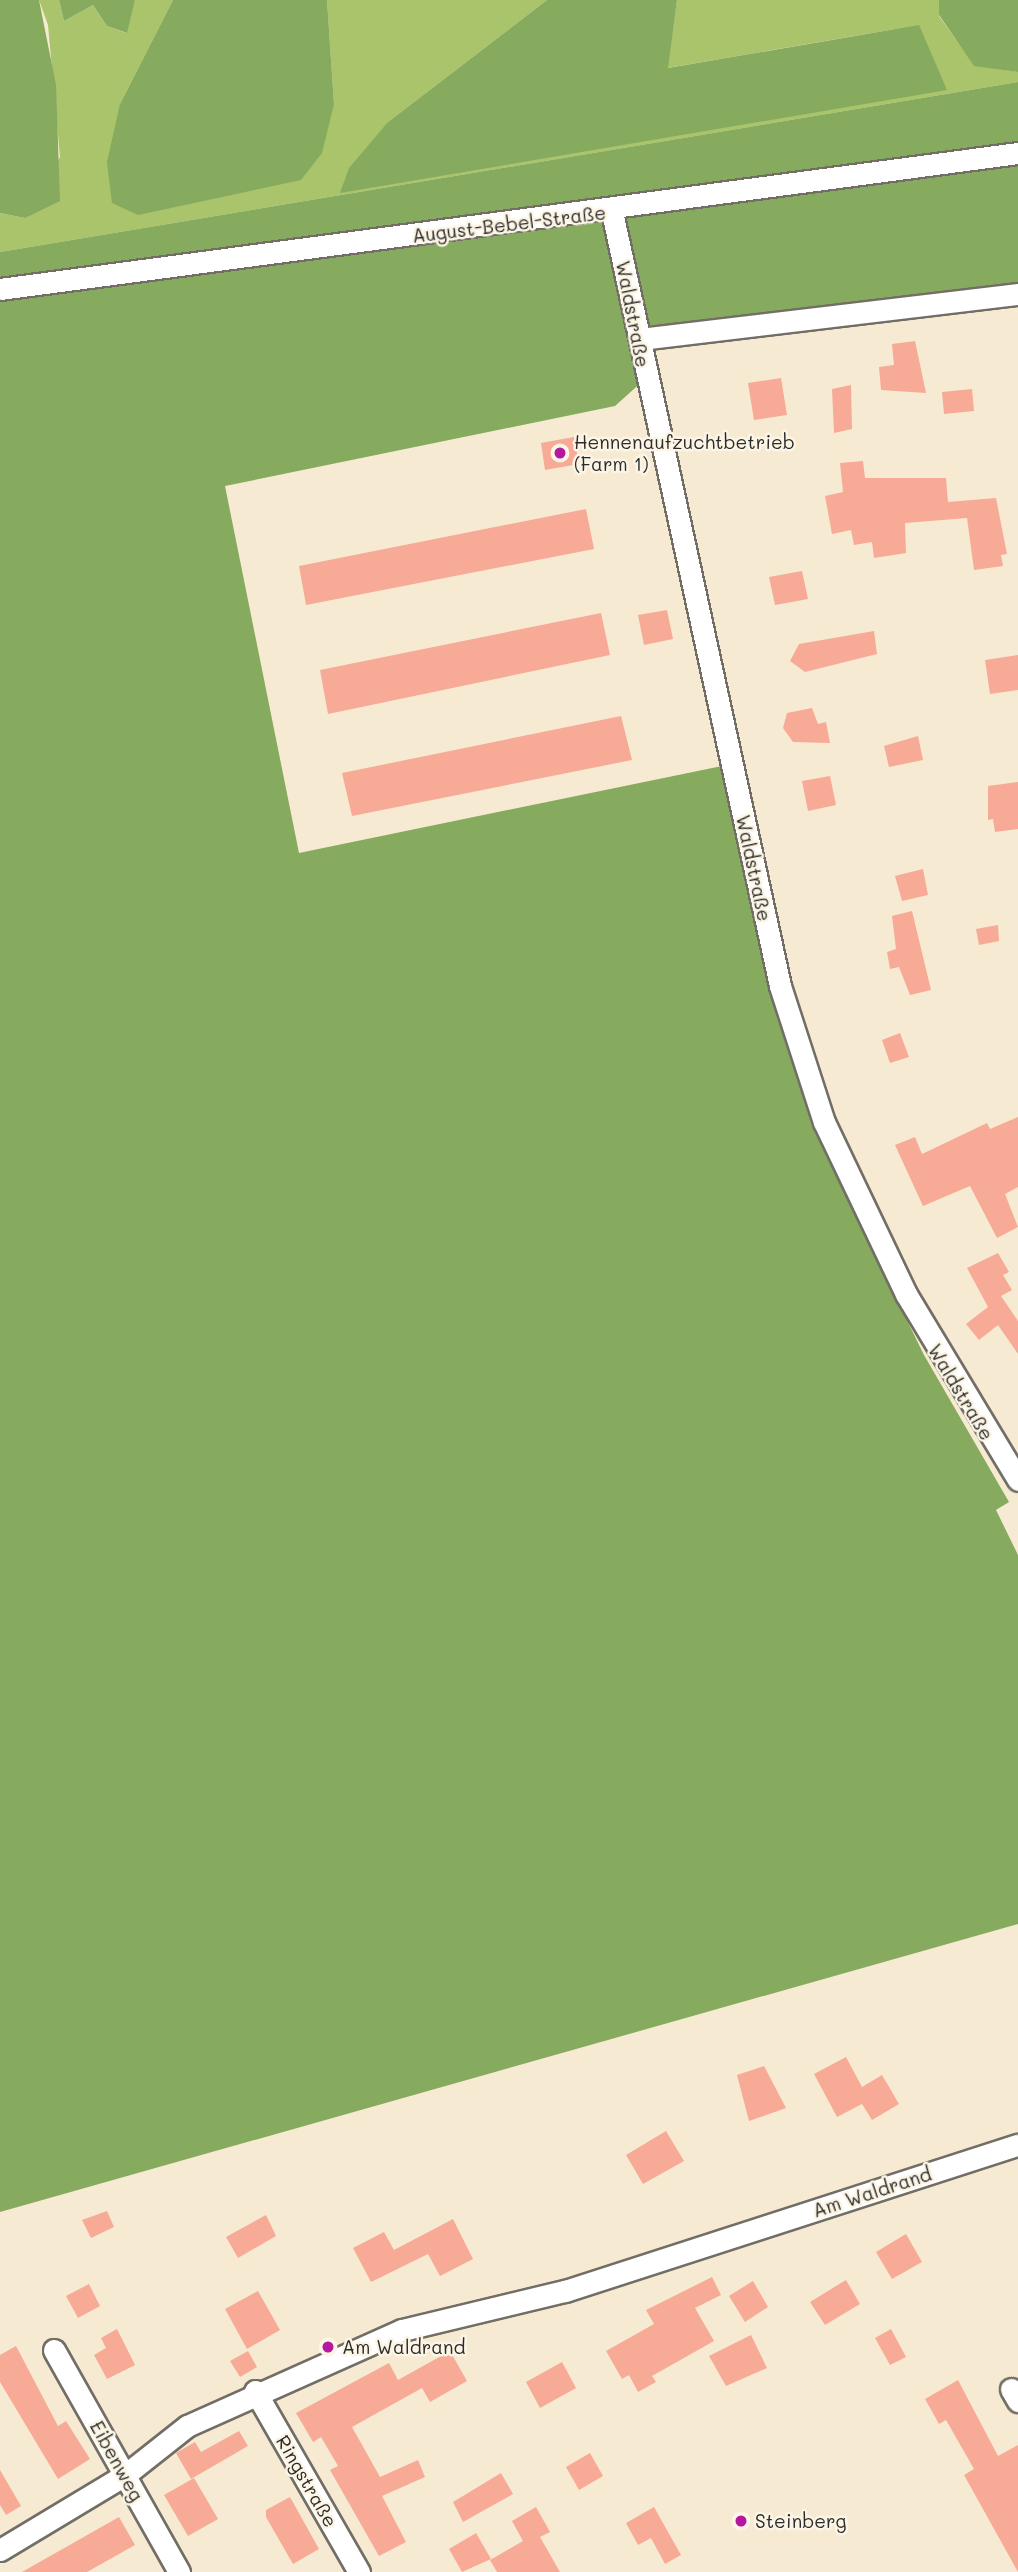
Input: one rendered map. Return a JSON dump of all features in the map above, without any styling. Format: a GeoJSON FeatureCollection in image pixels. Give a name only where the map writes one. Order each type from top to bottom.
{"type":"FeatureCollection","features":[{"type":"Feature","properties":{"kind":"street","name":"August-Bebel-Straße"},"geometry":{"type":"LineString","coordinates":[[0,289],[612,212],[1018,153]]}},
{"type":"Feature","properties":{"kind":"street","name":"Waldstraße"},"geometry":{"type":"LineString","coordinates":[[612,212],[780,986],[824,1122],[935,1351],[1017,1478]]}},
{"type":"Feature","properties":{"kind":"street"},"geometry":{"type":"LineString","coordinates":[[640,339],[1018,295]]}},
{"type":"Feature","properties":{"kind":"street","name":"Am Waldrand"},"geometry":{"type":"LineString","coordinates":[[0,2550],[125,2475],[187,2426],[255,2391],[453,2314],[565,2291],[1018,2145]]}},
{"type":"Feature","properties":{"kind":"street","name":"Eibenweg"},"geometry":{"type":"LineString","coordinates":[[54,2350],[179,2572]]}},
{"type":"Feature","properties":{"kind":"street","name":"Ringstraße"},"geometry":{"type":"LineString","coordinates":[[255,2391],[359,2572]]}},
{"type":"Feature","properties":{"kind":"green space"},"geometry":{"type":"Polygon","coordinates":[[[0,0],[39,0],[56,85],[60,201],[25,218],[0,213],[0,0]]]}},
{"type":"Feature","properties":{"kind":"green space"},"geometry":{"type":"Polygon","coordinates":[[[39,0],[59,0],[64,21],[93,5],[107,26],[126,33],[135,0],[173,0],[120,104],[334,104],[327,0],[547,0],[388,122],[919,25],[667,68],[677,0],[939,0],[939,16],[974,65],[1018,72],[1018,82],[0,252],[0,213],[25,218],[60,157],[48,25],[39,0]]]}},
{"type":"Feature","properties":{"kind":"green space"},"geometry":{"type":"Polygon","coordinates":[[[59,0],[135,0],[127,33],[107,26],[93,5],[64,21],[59,0]]]}},
{"type":"Feature","properties":{"kind":"green space"},"geometry":{"type":"Polygon","coordinates":[[[173,0],[327,0],[334,104],[322,153],[301,180],[138,215],[112,203],[107,162],[120,104],[173,0]]]}},
{"type":"Feature","properties":{"kind":"green space"},"geometry":{"type":"Polygon","coordinates":[[[547,0],[677,0],[668,68],[919,25],[947,90],[340,193],[349,168],[388,122],[547,0]]]}},
{"type":"Feature","properties":{"kind":"green space"},"geometry":{"type":"Polygon","coordinates":[[[939,0],[1018,0],[1018,72],[974,66],[939,15],[939,0]]]}},
{"type":"Feature","properties":{"kind":"green space"},"geometry":{"type":"Polygon","coordinates":[[[1018,82],[1018,286],[647,332],[655,370],[615,406],[225,486],[299,853],[722,766],[760,951],[812,1126],[924,1355],[1009,1502],[996,1510],[1018,1555],[1018,1924],[0,2212],[0,252],[1018,82]]]}},
{"type":"Feature","properties":{"kind":"building"},"geometry":{"type":"Polygon","coordinates":[[[915,341],[926,393],[881,390],[879,367],[894,365],[892,344],[915,341]]]}},
{"type":"Feature","properties":{"kind":"building"},"geometry":{"type":"Polygon","coordinates":[[[781,378],[787,415],[754,420],[748,383],[781,378]]]}},
{"type":"Feature","properties":{"kind":"building"},"geometry":{"type":"Polygon","coordinates":[[[851,385],[852,429],[834,433],[832,389],[851,385]]]}},
{"type":"Feature","properties":{"kind":"building"},"geometry":{"type":"Polygon","coordinates":[[[972,389],[974,411],[944,414],[942,392],[972,389]]]}},
{"type":"Feature","properties":{"kind":"building","name":"Hennenaufzuchtbetrieb (Farm 1)"},"geometry":{"type":"Polygon","coordinates":[[[574,437],[579,464],[545,470],[541,443],[574,437]]]}},
{"type":"Feature","properties":{"kind":"building"},"geometry":{"type":"Polygon","coordinates":[[[863,461],[865,478],[946,478],[948,502],[996,498],[1007,554],[1001,555],[1003,566],[974,570],[967,518],[905,523],[906,553],[874,558],[872,542],[854,545],[851,530],[832,534],[825,496],[843,492],[840,463],[863,461]]]}},
{"type":"Feature","properties":{"kind":"building"},"geometry":{"type":"Polygon","coordinates":[[[586,509],[594,549],[306,605],[299,566],[586,509]]]}},
{"type":"Feature","properties":{"kind":"building"},"geometry":{"type":"Polygon","coordinates":[[[802,571],[808,599],[775,605],[769,577],[802,571]]]}},
{"type":"Feature","properties":{"kind":"building"},"geometry":{"type":"Polygon","coordinates":[[[667,610],[673,639],[644,645],[638,615],[667,610]]]}},
{"type":"Feature","properties":{"kind":"building"},"geometry":{"type":"Polygon","coordinates":[[[601,613],[610,655],[328,714],[320,670],[601,613]]]}},
{"type":"Feature","properties":{"kind":"building"},"geometry":{"type":"Polygon","coordinates":[[[874,631],[877,654],[805,672],[790,661],[799,644],[874,631]]]}},
{"type":"Feature","properties":{"kind":"building"},"geometry":{"type":"Polygon","coordinates":[[[1018,655],[1018,690],[990,694],[985,660],[1018,655]]]}},
{"type":"Feature","properties":{"kind":"building"},"geometry":{"type":"Polygon","coordinates":[[[812,708],[818,724],[826,722],[830,743],[793,742],[783,728],[787,713],[812,708]]]}},
{"type":"Feature","properties":{"kind":"building"},"geometry":{"type":"Polygon","coordinates":[[[621,716],[632,760],[352,816],[342,773],[621,716]]]}},
{"type":"Feature","properties":{"kind":"building"},"geometry":{"type":"Polygon","coordinates":[[[918,736],[923,760],[889,767],[884,746],[918,736]]]}},
{"type":"Feature","properties":{"kind":"building"},"geometry":{"type":"Polygon","coordinates":[[[830,776],[836,805],[808,811],[802,781],[830,776]]]}},
{"type":"Feature","properties":{"kind":"building"},"geometry":{"type":"Polygon","coordinates":[[[1018,782],[1018,829],[995,832],[993,819],[988,820],[988,786],[1018,782]]]}},
{"type":"Feature","properties":{"kind":"building"},"geometry":{"type":"Polygon","coordinates":[[[923,869],[928,895],[902,901],[895,876],[923,869]]]}},
{"type":"Feature","properties":{"kind":"building"},"geometry":{"type":"Polygon","coordinates":[[[912,911],[931,990],[910,995],[899,967],[890,969],[887,952],[896,949],[892,916],[912,911]]]}},
{"type":"Feature","properties":{"kind":"building"},"geometry":{"type":"Polygon","coordinates":[[[998,925],[999,941],[979,945],[976,929],[998,925]]]}},
{"type":"Feature","properties":{"kind":"building"},"geometry":{"type":"Polygon","coordinates":[[[900,1033],[909,1057],[890,1063],[882,1040],[900,1033]]]}},
{"type":"Feature","properties":{"kind":"building"},"geometry":{"type":"Polygon","coordinates":[[[1018,1117],[1018,1187],[1005,1194],[1018,1227],[997,1238],[970,1186],[923,1206],[895,1145],[915,1137],[922,1154],[987,1123],[990,1129],[1018,1117]]]}},
{"type":"Feature","properties":{"kind":"building"},"geometry":{"type":"Polygon","coordinates":[[[998,1253],[1009,1272],[1003,1275],[1012,1290],[1001,1296],[1018,1321],[1018,1354],[998,1325],[979,1340],[966,1324],[988,1307],[967,1268],[998,1253]]]}},
{"type":"Feature","properties":{"kind":"building"},"geometry":{"type":"Polygon","coordinates":[[[846,2057],[862,2087],[882,2075],[899,2104],[872,2120],[862,2104],[837,2117],[814,2074],[846,2057]]]}},
{"type":"Feature","properties":{"kind":"building"},"geometry":{"type":"Polygon","coordinates":[[[764,2066],[786,2108],[749,2121],[737,2075],[764,2066]]]}},
{"type":"Feature","properties":{"kind":"building"},"geometry":{"type":"Polygon","coordinates":[[[666,2131],[684,2161],[643,2184],[626,2155],[666,2131]]]}},
{"type":"Feature","properties":{"kind":"building"},"geometry":{"type":"Polygon","coordinates":[[[107,2211],[114,2227],[91,2238],[82,2220],[107,2211]]]}},
{"type":"Feature","properties":{"kind":"building"},"geometry":{"type":"Polygon","coordinates":[[[266,2215],[276,2236],[238,2258],[226,2237],[266,2215]]]}},
{"type":"Feature","properties":{"kind":"building"},"geometry":{"type":"Polygon","coordinates":[[[453,2219],[473,2259],[440,2276],[428,2254],[371,2282],[353,2248],[384,2232],[394,2250],[453,2219]]]}},
{"type":"Feature","properties":{"kind":"building"},"geometry":{"type":"Polygon","coordinates":[[[906,2234],[922,2262],[892,2279],[876,2252],[906,2234]]]}},
{"type":"Feature","properties":{"kind":"building"},"geometry":{"type":"Polygon","coordinates":[[[712,2277],[721,2295],[695,2308],[714,2341],[652,2376],[656,2382],[638,2392],[629,2375],[622,2379],[606,2351],[654,2324],[646,2310],[712,2277]]]}},
{"type":"Feature","properties":{"kind":"building"},"geometry":{"type":"Polygon","coordinates":[[[846,2280],[860,2304],[825,2325],[810,2302],[846,2280]]]}},
{"type":"Feature","properties":{"kind":"building"},"geometry":{"type":"Polygon","coordinates":[[[753,2281],[768,2307],[745,2322],[729,2296],[753,2281]]]}},
{"type":"Feature","properties":{"kind":"building"},"geometry":{"type":"Polygon","coordinates":[[[89,2284],[100,2306],[78,2318],[66,2296],[89,2284]]]}},
{"type":"Feature","properties":{"kind":"building"},"geometry":{"type":"Polygon","coordinates":[[[258,2291],[280,2330],[247,2349],[225,2309],[258,2291]]]}},
{"type":"Feature","properties":{"kind":"building"},"geometry":{"type":"Polygon","coordinates":[[[117,2329],[135,2365],[107,2379],[94,2355],[106,2348],[101,2338],[117,2329]]]}},
{"type":"Feature","properties":{"kind":"building"},"geometry":{"type":"Polygon","coordinates":[[[891,2329],[906,2357],[890,2365],[875,2338],[891,2329]]]}},
{"type":"Feature","properties":{"kind":"building"},"geometry":{"type":"Polygon","coordinates":[[[751,2335],[767,2368],[726,2386],[709,2356],[751,2335]]]}},
{"type":"Feature","properties":{"kind":"building"},"geometry":{"type":"Polygon","coordinates":[[[16,2346],[58,2426],[66,2421],[90,2459],[58,2479],[0,2382],[0,2355],[16,2346]]]}},
{"type":"Feature","properties":{"kind":"building"},"geometry":{"type":"Polygon","coordinates":[[[248,2351],[257,2367],[240,2377],[230,2361],[248,2351]]]}},
{"type":"Feature","properties":{"kind":"building"},"geometry":{"type":"Polygon","coordinates":[[[450,2351],[467,2381],[430,2402],[422,2388],[352,2427],[380,2477],[418,2460],[425,2477],[382,2496],[406,2542],[379,2556],[330,2470],[338,2466],[321,2437],[313,2442],[296,2413],[389,2363],[398,2380],[450,2351]]]}},
{"type":"Feature","properties":{"kind":"building"},"geometry":{"type":"Polygon","coordinates":[[[562,2362],[576,2388],[540,2408],[526,2382],[562,2362]]]}},
{"type":"Feature","properties":{"kind":"building"},"geometry":{"type":"Polygon","coordinates":[[[958,2380],[998,2456],[1018,2445],[1018,2572],[964,2475],[974,2469],[946,2420],[939,2424],[925,2399],[958,2380]]]}},
{"type":"Feature","properties":{"kind":"building"},"geometry":{"type":"Polygon","coordinates":[[[239,2431],[248,2446],[191,2479],[176,2453],[195,2442],[201,2452],[239,2431]]]}},
{"type":"Feature","properties":{"kind":"building"},"geometry":{"type":"Polygon","coordinates":[[[590,2453],[603,2476],[579,2490],[566,2467],[590,2453]]]}},
{"type":"Feature","properties":{"kind":"building"},"geometry":{"type":"Polygon","coordinates":[[[0,2470],[21,2506],[6,2515],[0,2505],[0,2470]]]}},
{"type":"Feature","properties":{"kind":"building"},"geometry":{"type":"Polygon","coordinates":[[[501,2473],[513,2494],[463,2522],[453,2502],[501,2473]]]}},
{"type":"Feature","properties":{"kind":"building"},"geometry":{"type":"Polygon","coordinates":[[[194,2478],[218,2519],[188,2536],[164,2495],[194,2478]]]}},
{"type":"Feature","properties":{"kind":"building"},"geometry":{"type":"Polygon","coordinates":[[[290,2497],[319,2549],[293,2564],[266,2517],[266,2510],[290,2497]]]}},
{"type":"Feature","properties":{"kind":"building"},"geometry":{"type":"Polygon","coordinates":[[[536,2507],[550,2532],[540,2537],[560,2572],[497,2572],[490,2560],[523,2541],[512,2521],[536,2507]]]}},
{"type":"Feature","properties":{"kind":"building"},"geometry":{"type":"Polygon","coordinates":[[[654,2507],[681,2555],[665,2564],[651,2538],[638,2545],[626,2523],[654,2507]]]}},
{"type":"Feature","properties":{"kind":"building"},"geometry":{"type":"Polygon","coordinates":[[[119,2517],[135,2545],[87,2572],[22,2572],[119,2517]]]}},
{"type":"Feature","properties":{"kind":"building"},"geometry":{"type":"Polygon","coordinates":[[[476,2533],[491,2559],[462,2572],[449,2549],[476,2533]]]}},
{"type":"Feature","properties":{"kind":"place","name":"Hennenaufzuchtbetrieb (Farm 1)"},"geometry":{"type":"Point","coordinates":[560,453]}},
{"type":"Feature","properties":{"kind":"place","name":"Am Waldrand"},"geometry":{"type":"Point","coordinates":[328,2347]}},
{"type":"Feature","properties":{"kind":"place","name":"Steinberg"},"geometry":{"type":"Point","coordinates":[741,2521]}}]}
